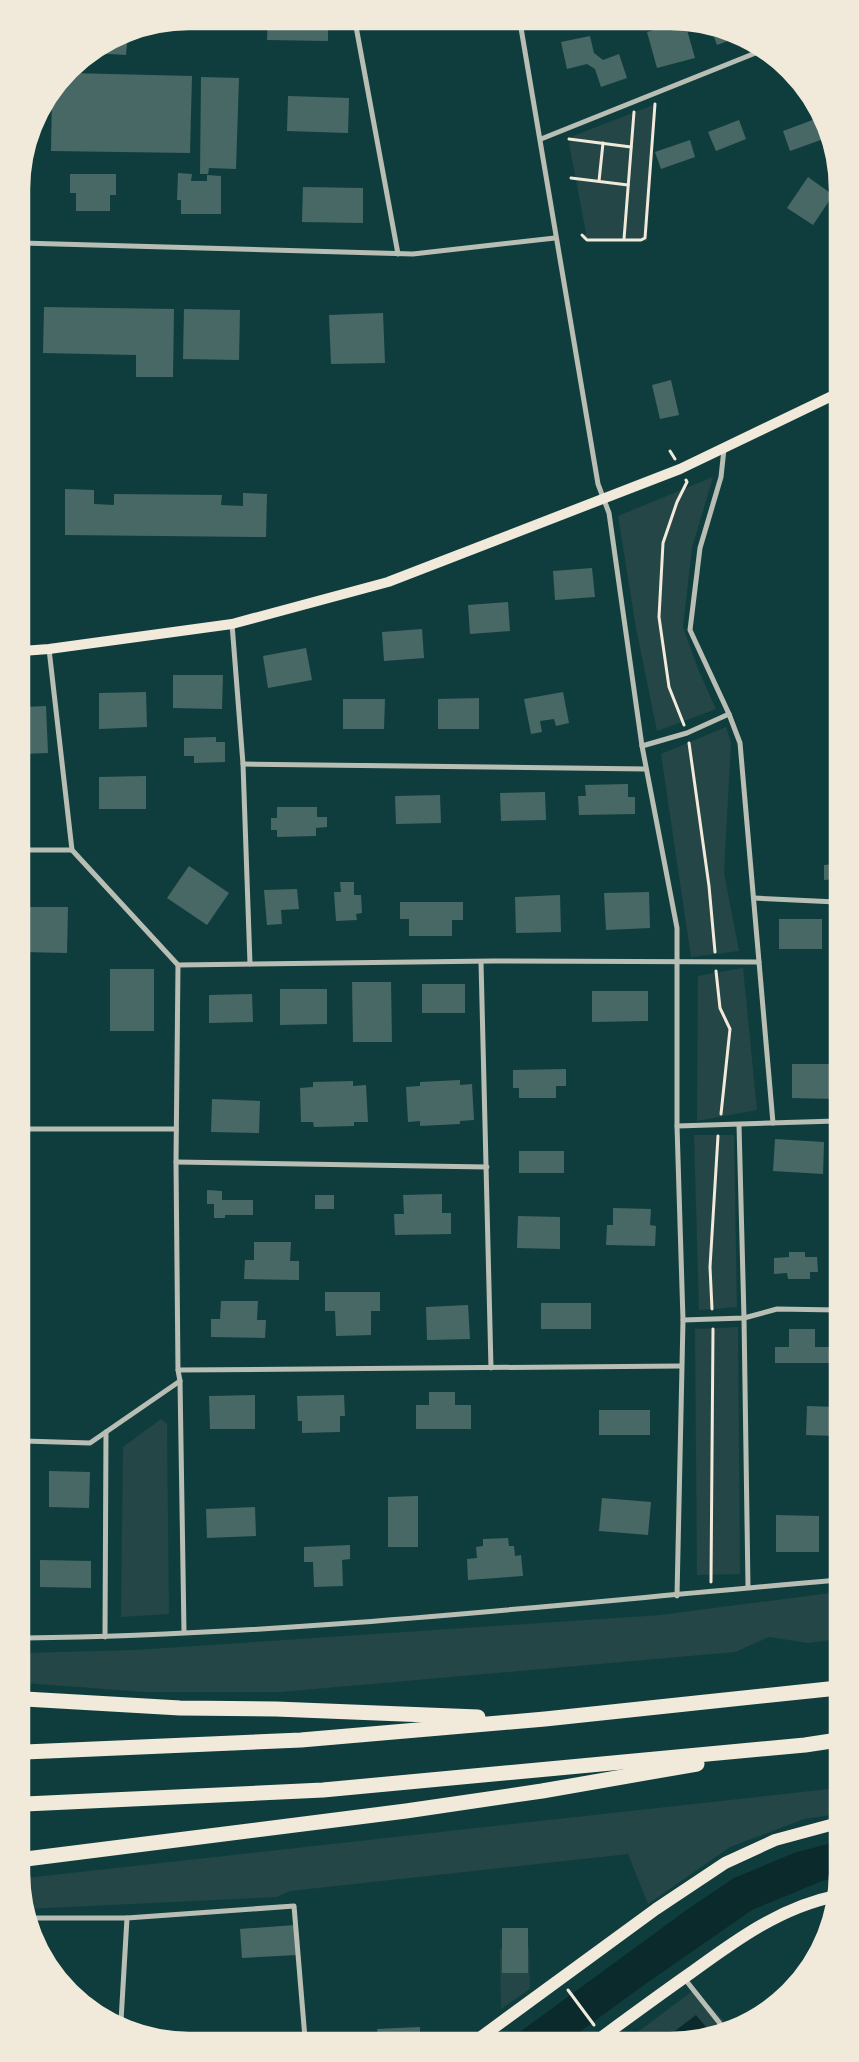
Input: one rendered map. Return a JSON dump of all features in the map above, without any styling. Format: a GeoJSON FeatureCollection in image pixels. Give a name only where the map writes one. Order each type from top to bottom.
{"type":"FeatureCollection","features":[{"type":"Feature","properties":{"kind":"highway"},"geometry":{"type":"LineString","coordinates":[[29,1752],[301,1740],[545,1719],[830,1689]]}},
{"type":"Feature","properties":{"kind":"highway"},"geometry":{"type":"LineString","coordinates":[[29,1699],[180,1708],[276,1709],[545,1719]]}},
{"type":"Feature","properties":{"kind":"highway"},"geometry":{"type":"LineString","coordinates":[[29,1859],[415,1810],[542,1791],[830,1741]]}},
{"type":"Feature","properties":{"kind":"highway"},"geometry":{"type":"LineString","coordinates":[[29,1804],[323,1790],[805,1745]]}},
{"type":"Feature","properties":{"kind":"main road"},"geometry":{"type":"LineString","coordinates":[[29,650],[232,624],[388,582],[680,469],[830,397]]}},
{"type":"Feature","properties":{"kind":"main road"},"geometry":{"type":"LineString","coordinates":[[486,2033],[656,1909],[725,1864],[775,1840],[830,1825]]}},
{"type":"Feature","properties":{"kind":"main road"},"geometry":{"type":"LineString","coordinates":[[599,2032],[766,1921],[801,1906],[828,1898]]}},
{"type":"Feature","properties":{"kind":"street"},"geometry":{"type":"LineString","coordinates":[[356,29],[398,254]]}},
{"type":"Feature","properties":{"kind":"street"},"geometry":{"type":"LineString","coordinates":[[521,29],[598,484],[609,513],[642,746],[677,928],[677,1126],[683,1320],[677,1596]]}},
{"type":"Feature","properties":{"kind":"street"},"geometry":{"type":"LineString","coordinates":[[541,139],[755,53]]}},
{"type":"Feature","properties":{"kind":"street"},"geometry":{"type":"LineString","coordinates":[[29,243],[413,254],[555,238]]}},
{"type":"Feature","properties":{"kind":"street"},"geometry":{"type":"LineString","coordinates":[[724,448],[721,477],[700,548],[690,630],[729,714],[740,743],[773,1123]]}},
{"type":"Feature","properties":{"kind":"street"},"geometry":{"type":"LineString","coordinates":[[232,624],[243,764],[250,964]]}},
{"type":"Feature","properties":{"kind":"street"},"geometry":{"type":"LineString","coordinates":[[49,649],[72,850],[178,965],[176,1162],[178,1370],[180,1381],[184,1632]]}},
{"type":"Feature","properties":{"kind":"street"},"geometry":{"type":"LineString","coordinates":[[642,746],[687,733],[729,714]]}},
{"type":"Feature","properties":{"kind":"street"},"geometry":{"type":"LineString","coordinates":[[243,764],[646,769]]}},
{"type":"Feature","properties":{"kind":"street"},"geometry":{"type":"LineString","coordinates":[[29,850],[72,850]]}},
{"type":"Feature","properties":{"kind":"street"},"geometry":{"type":"LineString","coordinates":[[754,898],[830,902]]}},
{"type":"Feature","properties":{"kind":"street"},"geometry":{"type":"LineString","coordinates":[[481,962],[491,1368]]}},
{"type":"Feature","properties":{"kind":"street"},"geometry":{"type":"LineString","coordinates":[[178,965],[759,962]]}},
{"type":"Feature","properties":{"kind":"street"},"geometry":{"type":"LineString","coordinates":[[677,1126],[830,1121]]}},
{"type":"Feature","properties":{"kind":"street"},"geometry":{"type":"LineString","coordinates":[[739,1125],[748,1587]]}},
{"type":"Feature","properties":{"kind":"street"},"geometry":{"type":"LineString","coordinates":[[29,1129],[176,1129]]}},
{"type":"Feature","properties":{"kind":"street"},"geometry":{"type":"LineString","coordinates":[[176,1162],[487,1167]]}},
{"type":"Feature","properties":{"kind":"street"},"geometry":{"type":"LineString","coordinates":[[683,1320],[744,1318],[777,1309],[830,1310]]}},
{"type":"Feature","properties":{"kind":"street"},"geometry":{"type":"LineString","coordinates":[[178,1370],[681,1366]]}},
{"type":"Feature","properties":{"kind":"street"},"geometry":{"type":"LineString","coordinates":[[29,1441],[90,1443],[180,1381]]}},
{"type":"Feature","properties":{"kind":"street"},"geometry":{"type":"LineString","coordinates":[[105,1637],[106,1432]]}},
{"type":"Feature","properties":{"kind":"street"},"geometry":{"type":"LineString","coordinates":[[29,1638],[105,1637],[434,1617],[830,1581]]}},
{"type":"Feature","properties":{"kind":"street"},"geometry":{"type":"LineString","coordinates":[[35,1918],[127,1918],[294,1906],[304,2033]]}},
{"type":"Feature","properties":{"kind":"street"},"geometry":{"type":"LineString","coordinates":[[121,2018],[127,1918]]}},
{"type":"Feature","properties":{"kind":"street"},"geometry":{"type":"LineString","coordinates":[[684,1977],[721,2025]]}},
{"type":"Feature","properties":{"kind":"path"},"geometry":{"type":"LineString","coordinates":[[582,235],[587,240],[645,238],[656,100]]}},
{"type":"Feature","properties":{"kind":"path"},"geometry":{"type":"LineString","coordinates":[[624,240],[634,109]]}},
{"type":"Feature","properties":{"kind":"path"},"geometry":{"type":"LineString","coordinates":[[566,139],[631,147]]}},
{"type":"Feature","properties":{"kind":"path"},"geometry":{"type":"LineString","coordinates":[[599,181],[603,143]]}},
{"type":"Feature","properties":{"kind":"path"},"geometry":{"type":"LineString","coordinates":[[571,178],[628,185]]}},
{"type":"Feature","properties":{"kind":"path"},"geometry":{"type":"LineString","coordinates":[[670,451],[687,482],[677,502],[663,543],[659,617],[668,687],[687,733],[709,886],[720,1008],[730,1029],[720,1125]]}},
{"type":"Feature","properties":{"kind":"path"},"geometry":{"type":"LineString","coordinates":[[712,1309],[710,1267],[718,1136]]}},
{"type":"Feature","properties":{"kind":"path"},"geometry":{"type":"LineString","coordinates":[[710,1582],[713,1328]]}},
{"type":"Feature","properties":{"kind":"path"},"geometry":{"type":"LineString","coordinates":[[566,1987],[599,2032]]}},
{"type":"Feature","properties":{"kind":"shaded area"},"geometry":{"type":"Polygon","coordinates":[[[656,104],[647,241],[582,240],[586,233],[569,143],[573,136],[656,104]]]}},
{"type":"Feature","properties":{"kind":"shaded area"},"geometry":{"type":"Polygon","coordinates":[[[713,477],[692,548],[683,627],[698,669],[716,709],[657,731],[636,628],[618,516],[713,477]]]}},
{"type":"Feature","properties":{"kind":"shaded area"},"geometry":{"type":"Polygon","coordinates":[[[726,727],[731,743],[724,873],[739,951],[691,957],[661,754],[726,727]]]}},
{"type":"Feature","properties":{"kind":"shaded area"},"geometry":{"type":"Polygon","coordinates":[[[743,968],[757,1110],[697,1121],[698,976],[743,968]]]}},
{"type":"Feature","properties":{"kind":"shaded area"},"geometry":{"type":"Polygon","coordinates":[[[694,1135],[734,1135],[737,1307],[699,1310],[694,1135]]]}},
{"type":"Feature","properties":{"kind":"shaded area"},"geometry":{"type":"Polygon","coordinates":[[[738,1327],[740,1574],[697,1575],[695,1329],[738,1327]]]}},
{"type":"Feature","properties":{"kind":"shaded area"},"geometry":{"type":"Polygon","coordinates":[[[161,1419],[167,1424],[169,1614],[121,1617],[123,1447],[161,1419]]]}},
{"type":"Feature","properties":{"kind":"shaded area"},"geometry":{"type":"Polygon","coordinates":[[[830,1593],[830,1640],[808,1643],[769,1637],[735,1652],[281,1692],[144,1692],[29,1683],[29,1653],[135,1650],[661,1615],[830,1593]]]}},
{"type":"Feature","properties":{"kind":"shaded area"},"geometry":{"type":"Polygon","coordinates":[[[830,1789],[830,1815],[804,1819],[730,1847],[648,1904],[628,1854],[290,1891],[277,1897],[33,1909],[29,1878],[830,1789]]]}},
{"type":"Feature","properties":{"kind":"shaded area"},"geometry":{"type":"Polygon","coordinates":[[[830,1843],[830,1879],[752,1910],[578,2033],[518,2033],[688,1909],[734,1878],[794,1853],[830,1843]]]}},
{"type":"Feature","properties":{"kind":"shaded area"},"geometry":{"type":"Polygon","coordinates":[[[529,1948],[530,1989],[501,2009],[500,1949],[529,1948]]]}},
{"type":"Feature","properties":{"kind":"shaded area"},"geometry":{"type":"Polygon","coordinates":[[[694,1990],[726,2023],[691,2032],[636,2033],[694,1990]]]}},
{"type":"Feature","properties":{"kind":"shaded area"},"geometry":{"type":"Polygon","coordinates":[[[696,2015],[707,2028],[691,2032],[672,2033],[696,2015]]]}},
{"type":"Feature","properties":{"kind":"building"},"geometry":{"type":"Polygon","coordinates":[[[268,29],[328,29],[328,41],[267,40],[268,29]]]}},
{"type":"Feature","properties":{"kind":"building"},"geometry":{"type":"Polygon","coordinates":[[[658,29],[687,30],[695,58],[657,68],[647,32],[658,29]]]}},
{"type":"Feature","properties":{"kind":"building"},"geometry":{"type":"Polygon","coordinates":[[[713,35],[729,40],[717,45],[713,35]]]}},
{"type":"Feature","properties":{"kind":"building"},"geometry":{"type":"Polygon","coordinates":[[[590,36],[594,53],[603,60],[619,54],[627,78],[601,87],[595,69],[587,64],[567,69],[561,42],[590,36]]]}},
{"type":"Feature","properties":{"kind":"building"},"geometry":{"type":"Polygon","coordinates":[[[127,41],[126,55],[103,54],[127,41]]]}},
{"type":"Feature","properties":{"kind":"building"},"geometry":{"type":"Polygon","coordinates":[[[79,73],[192,76],[190,153],[51,151],[52,107],[62,91],[79,73]]]}},
{"type":"Feature","properties":{"kind":"building"},"geometry":{"type":"Polygon","coordinates":[[[201,77],[239,78],[236,169],[209,168],[208,174],[200,174],[201,77]]]}},
{"type":"Feature","properties":{"kind":"building"},"geometry":{"type":"Polygon","coordinates":[[[288,96],[349,98],[348,133],[287,131],[288,96]]]}},
{"type":"Feature","properties":{"kind":"building"},"geometry":{"type":"Polygon","coordinates":[[[814,119],[822,140],[790,151],[783,131],[814,119]]]}},
{"type":"Feature","properties":{"kind":"building"},"geometry":{"type":"Polygon","coordinates":[[[739,120],[746,139],[716,151],[708,132],[739,120]]]}},
{"type":"Feature","properties":{"kind":"building"},"geometry":{"type":"Polygon","coordinates":[[[690,140],[695,157],[661,169],[655,152],[690,140]]]}},
{"type":"Feature","properties":{"kind":"building"},"geometry":{"type":"Polygon","coordinates":[[[178,173],[192,174],[191,181],[207,181],[207,175],[221,176],[221,214],[181,214],[181,200],[177,200],[178,173]]]}},
{"type":"Feature","properties":{"kind":"building"},"geometry":{"type":"Polygon","coordinates":[[[70,174],[116,174],[116,195],[110,195],[110,211],[76,211],[76,193],[70,193],[70,174]]]}},
{"type":"Feature","properties":{"kind":"building"},"geometry":{"type":"Polygon","coordinates":[[[808,177],[830,193],[830,200],[813,225],[787,208],[808,177]]]}},
{"type":"Feature","properties":{"kind":"building"},"geometry":{"type":"Polygon","coordinates":[[[303,187],[363,188],[363,223],[302,222],[303,187]]]}},
{"type":"Feature","properties":{"kind":"building"},"geometry":{"type":"Polygon","coordinates":[[[44,307],[174,309],[173,377],[136,377],[136,355],[43,353],[44,307]]]}},
{"type":"Feature","properties":{"kind":"building"},"geometry":{"type":"Polygon","coordinates":[[[184,309],[240,310],[239,360],[183,359],[184,309]]]}},
{"type":"Feature","properties":{"kind":"building"},"geometry":{"type":"Polygon","coordinates":[[[383,313],[385,363],[331,364],[329,315],[383,313]]]}},
{"type":"Feature","properties":{"kind":"building"},"geometry":{"type":"Polygon","coordinates":[[[671,380],[679,415],[660,419],[652,385],[671,380]]]}},
{"type":"Feature","properties":{"kind":"building"},"geometry":{"type":"Polygon","coordinates":[[[65,489],[94,490],[94,504],[114,505],[114,494],[222,495],[221,505],[243,506],[243,493],[267,494],[266,537],[65,535],[65,489]]]}},
{"type":"Feature","properties":{"kind":"building"},"geometry":{"type":"Polygon","coordinates":[[[592,568],[595,597],[555,600],[553,571],[592,568]]]}},
{"type":"Feature","properties":{"kind":"building"},"geometry":{"type":"Polygon","coordinates":[[[508,602],[510,631],[470,634],[468,605],[508,602]]]}},
{"type":"Feature","properties":{"kind":"building"},"geometry":{"type":"Polygon","coordinates":[[[422,629],[424,658],[384,661],[382,632],[422,629]]]}},
{"type":"Feature","properties":{"kind":"building"},"geometry":{"type":"Polygon","coordinates":[[[306,648],[312,680],[268,688],[263,656],[306,648]]]}},
{"type":"Feature","properties":{"kind":"building"},"geometry":{"type":"Polygon","coordinates":[[[173,675],[223,675],[222,709],[173,708],[173,675]]]}},
{"type":"Feature","properties":{"kind":"building"},"geometry":{"type":"Polygon","coordinates":[[[146,692],[147,727],[99,729],[99,693],[146,692]]]}},
{"type":"Feature","properties":{"kind":"building"},"geometry":{"type":"Polygon","coordinates":[[[563,692],[569,723],[556,726],[554,719],[540,721],[542,732],[531,734],[524,699],[563,692]]]}},
{"type":"Feature","properties":{"kind":"building"},"geometry":{"type":"Polygon","coordinates":[[[479,698],[479,729],[438,729],[438,699],[479,698]]]}},
{"type":"Feature","properties":{"kind":"building"},"geometry":{"type":"Polygon","coordinates":[[[343,699],[385,699],[384,729],[343,729],[343,699]]]}},
{"type":"Feature","properties":{"kind":"building"},"geometry":{"type":"Polygon","coordinates":[[[46,706],[48,753],[29,754],[29,707],[46,706]]]}},
{"type":"Feature","properties":{"kind":"building"},"geometry":{"type":"Polygon","coordinates":[[[216,737],[216,742],[225,742],[225,762],[194,763],[194,756],[184,756],[184,738],[216,737]]]}},
{"type":"Feature","properties":{"kind":"building"},"geometry":{"type":"Polygon","coordinates":[[[146,776],[146,809],[99,809],[99,777],[146,776]]]}},
{"type":"Feature","properties":{"kind":"building"},"geometry":{"type":"Polygon","coordinates":[[[628,784],[628,797],[635,797],[635,814],[579,815],[578,796],[586,796],[585,785],[628,784]]]}},
{"type":"Feature","properties":{"kind":"building"},"geometry":{"type":"Polygon","coordinates":[[[545,792],[546,820],[501,821],[500,793],[545,792]]]}},
{"type":"Feature","properties":{"kind":"building"},"geometry":{"type":"Polygon","coordinates":[[[440,795],[441,823],[396,824],[395,796],[440,795]]]}},
{"type":"Feature","properties":{"kind":"building"},"geometry":{"type":"Polygon","coordinates":[[[277,807],[317,807],[317,817],[327,817],[327,827],[316,828],[316,836],[277,837],[277,830],[271,830],[271,818],[277,818],[277,807]]]}},
{"type":"Feature","properties":{"kind":"building"},"geometry":{"type":"Polygon","coordinates":[[[830,864],[830,880],[824,880],[824,865],[830,864]]]}},
{"type":"Feature","properties":{"kind":"building"},"geometry":{"type":"Polygon","coordinates":[[[189,866],[229,893],[207,925],[167,898],[189,866]]]}},
{"type":"Feature","properties":{"kind":"building"},"geometry":{"type":"Polygon","coordinates":[[[340,882],[354,882],[354,895],[361,895],[362,913],[356,914],[357,920],[336,921],[334,892],[341,892],[340,882]]]}},
{"type":"Feature","properties":{"kind":"building"},"geometry":{"type":"Polygon","coordinates":[[[297,889],[299,909],[281,910],[282,924],[267,925],[264,890],[297,889]]]}},
{"type":"Feature","properties":{"kind":"building"},"geometry":{"type":"Polygon","coordinates":[[[649,892],[650,928],[606,930],[604,893],[649,892]]]}},
{"type":"Feature","properties":{"kind":"building"},"geometry":{"type":"Polygon","coordinates":[[[560,895],[561,932],[516,933],[515,897],[560,895]]]}},
{"type":"Feature","properties":{"kind":"building"},"geometry":{"type":"Polygon","coordinates":[[[400,902],[463,902],[463,920],[452,920],[452,936],[409,936],[409,919],[400,919],[400,902]]]}},
{"type":"Feature","properties":{"kind":"building"},"geometry":{"type":"Polygon","coordinates":[[[29,907],[68,907],[67,953],[29,952],[29,907]]]}},
{"type":"Feature","properties":{"kind":"building"},"geometry":{"type":"Polygon","coordinates":[[[779,919],[822,919],[822,949],[779,949],[779,919]]]}},
{"type":"Feature","properties":{"kind":"building"},"geometry":{"type":"Polygon","coordinates":[[[110,969],[154,969],[154,1031],[110,1031],[110,969]]]}},
{"type":"Feature","properties":{"kind":"building"},"geometry":{"type":"Polygon","coordinates":[[[352,982],[391,982],[392,1042],[353,1042],[352,982]]]}},
{"type":"Feature","properties":{"kind":"building"},"geometry":{"type":"Polygon","coordinates":[[[422,984],[465,984],[465,1013],[422,1013],[422,984]]]}},
{"type":"Feature","properties":{"kind":"building"},"geometry":{"type":"Polygon","coordinates":[[[280,989],[327,989],[327,1024],[280,1025],[280,989]]]}},
{"type":"Feature","properties":{"kind":"building"},"geometry":{"type":"Polygon","coordinates":[[[592,991],[648,991],[648,1021],[592,1022],[592,991]]]}},
{"type":"Feature","properties":{"kind":"building"},"geometry":{"type":"Polygon","coordinates":[[[252,994],[253,1022],[209,1023],[209,995],[252,994]]]}},
{"type":"Feature","properties":{"kind":"building"},"geometry":{"type":"Polygon","coordinates":[[[792,1064],[830,1064],[830,1099],[792,1098],[792,1064]]]}},
{"type":"Feature","properties":{"kind":"building"},"geometry":{"type":"Polygon","coordinates":[[[566,1069],[566,1086],[556,1086],[556,1098],[519,1098],[519,1088],[513,1088],[513,1070],[566,1069]]]}},
{"type":"Feature","properties":{"kind":"building"},"geometry":{"type":"Polygon","coordinates":[[[460,1080],[460,1085],[472,1084],[474,1120],[460,1121],[460,1124],[420,1126],[420,1121],[408,1122],[406,1087],[420,1086],[420,1082],[460,1080]]]}},
{"type":"Feature","properties":{"kind":"building"},"geometry":{"type":"Polygon","coordinates":[[[353,1081],[353,1086],[366,1085],[368,1122],[354,1122],[354,1126],[314,1127],[313,1122],[301,1122],[300,1088],[313,1087],[313,1082],[353,1081]]]}},
{"type":"Feature","properties":{"kind":"building"},"geometry":{"type":"Polygon","coordinates":[[[212,1099],[260,1101],[259,1133],[211,1132],[212,1099]]]}},
{"type":"Feature","properties":{"kind":"building"},"geometry":{"type":"Polygon","coordinates":[[[775,1139],[824,1142],[823,1174],[773,1171],[775,1139]]]}},
{"type":"Feature","properties":{"kind":"building"},"geometry":{"type":"Polygon","coordinates":[[[519,1151],[564,1151],[564,1173],[519,1173],[519,1151]]]}},
{"type":"Feature","properties":{"kind":"building"},"geometry":{"type":"Polygon","coordinates":[[[207,1190],[222,1191],[222,1200],[253,1200],[253,1215],[225,1215],[225,1218],[214,1218],[214,1204],[207,1204],[207,1190]]]}},
{"type":"Feature","properties":{"kind":"building"},"geometry":{"type":"Polygon","coordinates":[[[442,1194],[442,1213],[451,1213],[451,1234],[395,1235],[394,1214],[404,1214],[403,1195],[442,1194]]]}},
{"type":"Feature","properties":{"kind":"building"},"geometry":{"type":"Polygon","coordinates":[[[315,1195],[334,1195],[334,1209],[315,1209],[315,1195]]]}},
{"type":"Feature","properties":{"kind":"building"},"geometry":{"type":"Polygon","coordinates":[[[613,1208],[651,1209],[650,1225],[656,1226],[655,1246],[606,1245],[607,1225],[613,1225],[613,1208]]]}},
{"type":"Feature","properties":{"kind":"building"},"geometry":{"type":"Polygon","coordinates":[[[518,1216],[560,1217],[560,1249],[517,1248],[518,1216]]]}},
{"type":"Feature","properties":{"kind":"building"},"geometry":{"type":"Polygon","coordinates":[[[254,1242],[291,1242],[290,1261],[299,1261],[299,1280],[244,1279],[245,1260],[254,1260],[254,1242]]]}},
{"type":"Feature","properties":{"kind":"building"},"geometry":{"type":"Polygon","coordinates":[[[789,1252],[805,1252],[805,1257],[817,1257],[818,1272],[810,1272],[810,1279],[788,1279],[787,1273],[774,1274],[774,1258],[789,1257],[789,1252]]]}},
{"type":"Feature","properties":{"kind":"building"},"geometry":{"type":"Polygon","coordinates":[[[325,1292],[380,1292],[380,1311],[371,1311],[371,1335],[336,1336],[335,1311],[325,1311],[325,1292]]]}},
{"type":"Feature","properties":{"kind":"building"},"geometry":{"type":"Polygon","coordinates":[[[221,1301],[258,1301],[257,1320],[266,1320],[265,1338],[211,1337],[211,1319],[220,1319],[221,1301]]]}},
{"type":"Feature","properties":{"kind":"building"},"geometry":{"type":"Polygon","coordinates":[[[541,1303],[591,1303],[591,1329],[541,1329],[541,1303]]]}},
{"type":"Feature","properties":{"kind":"building"},"geometry":{"type":"Polygon","coordinates":[[[468,1305],[470,1339],[427,1340],[426,1307],[468,1305]]]}},
{"type":"Feature","properties":{"kind":"building"},"geometry":{"type":"Polygon","coordinates":[[[789,1329],[815,1329],[815,1347],[829,1347],[829,1363],[775,1363],[775,1347],[789,1347],[789,1329]]]}},
{"type":"Feature","properties":{"kind":"building"},"geometry":{"type":"Polygon","coordinates":[[[429,1392],[455,1392],[455,1405],[471,1405],[471,1429],[416,1429],[416,1405],[429,1405],[429,1392]]]}},
{"type":"Feature","properties":{"kind":"building"},"geometry":{"type":"Polygon","coordinates":[[[255,1395],[255,1429],[210,1429],[209,1396],[255,1395]]]}},
{"type":"Feature","properties":{"kind":"building"},"geometry":{"type":"Polygon","coordinates":[[[344,1395],[345,1416],[340,1416],[340,1432],[302,1433],[302,1421],[298,1421],[297,1396],[344,1395]]]}},
{"type":"Feature","properties":{"kind":"building"},"geometry":{"type":"Polygon","coordinates":[[[807,1406],[830,1407],[830,1436],[806,1435],[807,1406]]]}},
{"type":"Feature","properties":{"kind":"building"},"geometry":{"type":"Polygon","coordinates":[[[599,1410],[650,1410],[650,1435],[599,1435],[599,1410]]]}},
{"type":"Feature","properties":{"kind":"building"},"geometry":{"type":"Polygon","coordinates":[[[49,1471],[90,1472],[89,1508],[49,1507],[49,1471]]]}},
{"type":"Feature","properties":{"kind":"building"},"geometry":{"type":"Polygon","coordinates":[[[418,1496],[418,1547],[388,1547],[388,1497],[418,1496]]]}},
{"type":"Feature","properties":{"kind":"building"},"geometry":{"type":"Polygon","coordinates":[[[602,1498],[651,1502],[648,1535],[599,1531],[602,1498]]]}},
{"type":"Feature","properties":{"kind":"building"},"geometry":{"type":"Polygon","coordinates":[[[255,1507],[256,1536],[207,1538],[206,1509],[255,1507]]]}},
{"type":"Feature","properties":{"kind":"building"},"geometry":{"type":"Polygon","coordinates":[[[776,1515],[819,1516],[819,1552],[776,1552],[776,1515]]]}},
{"type":"Feature","properties":{"kind":"building"},"geometry":{"type":"Polygon","coordinates":[[[508,1538],[509,1546],[514,1546],[515,1556],[521,1555],[523,1576],[468,1580],[467,1559],[477,1558],[476,1547],[483,1546],[483,1539],[508,1538]]]}},
{"type":"Feature","properties":{"kind":"building"},"geometry":{"type":"Polygon","coordinates":[[[350,1545],[350,1559],[342,1560],[343,1586],[314,1587],[313,1562],[304,1562],[304,1547],[350,1545]]]}},
{"type":"Feature","properties":{"kind":"building"},"geometry":{"type":"Polygon","coordinates":[[[40,1560],[91,1561],[91,1588],[40,1587],[40,1560]]]}},
{"type":"Feature","properties":{"kind":"building"},"geometry":{"type":"Polygon","coordinates":[[[295,1925],[297,1955],[242,1958],[240,1929],[295,1925]]]}},
{"type":"Feature","properties":{"kind":"building"},"geometry":{"type":"Polygon","coordinates":[[[502,1928],[528,1928],[528,1973],[502,1973],[502,1928]]]}},
{"type":"Feature","properties":{"kind":"building"},"geometry":{"type":"Polygon","coordinates":[[[420,2027],[420,2033],[378,2033],[377,2029],[420,2027]]]}}]}
